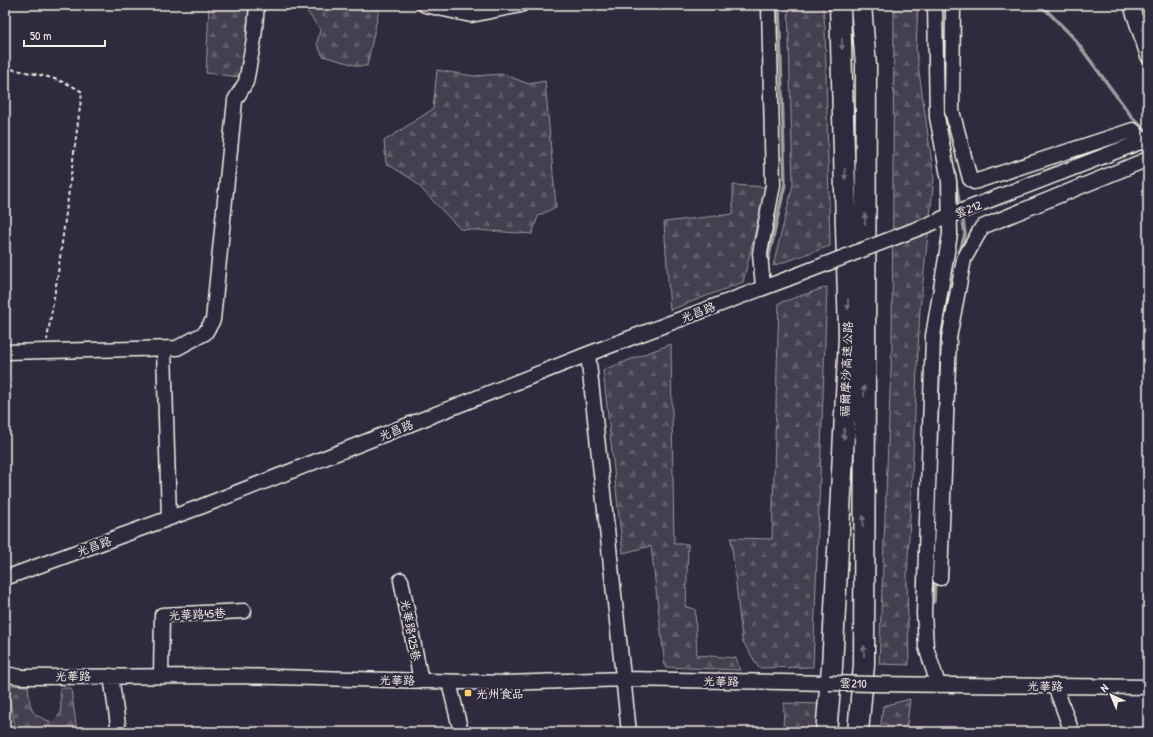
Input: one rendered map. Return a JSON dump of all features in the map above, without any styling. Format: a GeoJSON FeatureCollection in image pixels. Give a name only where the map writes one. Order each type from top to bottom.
{"type":"FeatureCollection","features":[{"type":"Feature","properties":{"kind":"highway","name":"福爾摩沙高速公路"},"geometry":{"type":"LineString","coordinates":[[826,732],[832,667],[849,337],[840,5]]}},
{"type":"Feature","properties":{"kind":"highway","name":"福爾摩沙高速公路"},"geometry":{"type":"LineString","coordinates":[[858,732],[864,665],[866,66],[861,5]]}},
{"type":"Feature","properties":{"kind":"street"},"geometry":{"type":"LineString","coordinates":[[5,352],[177,348],[205,333],[213,320],[234,100],[246,82],[254,39],[257,5]]}},
{"type":"Feature","properties":{"kind":"street"},"geometry":{"type":"LineString","coordinates":[[426,5],[471,15],[521,5]]}},
{"type":"Feature","properties":{"kind":"street"},"geometry":{"type":"LineString","coordinates":[[763,287],[760,253],[773,185],[769,5]]}},
{"type":"Feature","properties":{"kind":"street"},"geometry":{"type":"LineString","coordinates":[[936,5],[936,117],[950,181],[950,234],[933,336],[924,613],[926,647],[938,684]]}},
{"type":"Feature","properties":{"kind":"street"},"geometry":{"type":"LineString","coordinates":[[953,5],[952,111],[970,179],[974,182],[1133,130],[1147,141]]}},
{"type":"Feature","properties":{"kind":"street"},"geometry":{"type":"LineString","coordinates":[[1131,5],[1148,56]]}},
{"type":"Feature","properties":{"kind":"street","name":"雲212"},"geometry":{"type":"LineString","coordinates":[[787,279],[1147,141]]}},
{"type":"Feature","properties":{"kind":"street"},"geometry":{"type":"LineString","coordinates":[[940,578],[949,338],[964,259],[982,227],[1148,159]]}},
{"type":"Feature","properties":{"kind":"street","name":"光昌路"},"geometry":{"type":"LineString","coordinates":[[5,578],[169,518],[588,354],[787,279]]}},
{"type":"Feature","properties":{"kind":"street"},"geometry":{"type":"LineString","coordinates":[[933,336],[949,338]]}},
{"type":"Feature","properties":{"kind":"street"},"geometry":{"type":"LineString","coordinates":[[164,349],[169,518]]}},
{"type":"Feature","properties":{"kind":"street"},"geometry":{"type":"LineString","coordinates":[[588,354],[630,732]]}},
{"type":"Feature","properties":{"kind":"street","name":"光華路125巷"},"geometry":{"type":"LineString","coordinates":[[400,580],[421,681]]}},
{"type":"Feature","properties":{"kind":"street","name":"光華路45巷"},"geometry":{"type":"LineString","coordinates":[[162,676],[162,615],[244,611]]}},
{"type":"Feature","properties":{"kind":"street","name":"光華路"},"geometry":{"type":"LineString","coordinates":[[5,674],[21,677],[162,676],[505,683],[625,679],[789,683]]}},
{"type":"Feature","properties":{"kind":"street"},"geometry":{"type":"LineString","coordinates":[[111,676],[119,732]]}},
{"type":"Feature","properties":{"kind":"street"},"geometry":{"type":"LineString","coordinates":[[449,682],[461,732]]}},
{"type":"Feature","properties":{"kind":"street","name":"雲210"},"geometry":{"type":"LineString","coordinates":[[789,683],[917,684]]}},
{"type":"Feature","properties":{"kind":"street","name":"光華路"},"geometry":{"type":"LineString","coordinates":[[917,684],[1148,687]]}},
{"type":"Feature","properties":{"kind":"street"},"geometry":{"type":"LineString","coordinates":[[1055,686],[1072,732]]}},
{"type":"Feature","properties":{"kind":"path"},"geometry":{"type":"LineString","coordinates":[[5,68],[36,74],[75,87],[82,92],[58,273],[45,351]]}},
{"type":"Feature","properties":{"kind":"green space"},"geometry":{"type":"Polygon","coordinates":[[[209,5],[253,5],[251,36],[239,77],[206,73],[209,5]]]}},
{"type":"Feature","properties":{"kind":"green space"},"geometry":{"type":"Polygon","coordinates":[[[302,5],[380,5],[367,66],[358,66],[323,56],[317,44],[320,29],[302,5]]]}},
{"type":"Feature","properties":{"kind":"green space"},"geometry":{"type":"Polygon","coordinates":[[[788,5],[823,5],[825,29],[830,246],[773,266],[793,185],[788,5]]]}},
{"type":"Feature","properties":{"kind":"green space"},"geometry":{"type":"Polygon","coordinates":[[[894,5],[918,5],[916,50],[934,178],[920,309],[907,579],[909,665],[879,664],[892,344],[894,5]]]}},
{"type":"Feature","properties":{"kind":"green space"},"geometry":{"type":"Polygon","coordinates":[[[437,70],[473,76],[503,74],[529,84],[545,81],[556,207],[538,216],[532,234],[460,229],[413,180],[386,163],[384,141],[433,109],[437,70]]]}},
{"type":"Feature","properties":{"kind":"green space"},"geometry":{"type":"Polygon","coordinates":[[[733,185],[766,187],[743,282],[670,310],[664,222],[733,214],[733,185]]]}},
{"type":"Feature","properties":{"kind":"green space"},"geometry":{"type":"Polygon","coordinates":[[[827,287],[813,667],[759,668],[742,640],[731,538],[772,539],[779,303],[827,287]]]}},
{"type":"Feature","properties":{"kind":"green space"},"geometry":{"type":"Polygon","coordinates":[[[671,344],[674,544],[688,544],[686,607],[695,609],[697,655],[736,658],[740,670],[665,667],[651,546],[623,553],[603,370],[671,344]]]}},
{"type":"Feature","properties":{"kind":"green space"},"geometry":{"type":"Polygon","coordinates":[[[7,685],[28,686],[32,710],[44,719],[52,722],[61,713],[60,688],[71,688],[77,732],[16,732],[7,685]]]}},
{"type":"Feature","properties":{"kind":"green space"},"geometry":{"type":"Polygon","coordinates":[[[910,699],[906,732],[880,732],[883,706],[910,699]]]}},
{"type":"Feature","properties":{"kind":"green space"},"geometry":{"type":"Polygon","coordinates":[[[784,703],[820,704],[818,732],[783,732],[784,703]]]}},
{"type":"Feature","properties":{"kind":"waterway"},"geometry":{"type":"LineString","coordinates":[[768,260],[785,184],[779,5]]}},
{"type":"Feature","properties":{"kind":"waterway"},"geometry":{"type":"LineString","coordinates":[[1041,5],[1073,37],[1132,117],[1145,130]]}},
{"type":"Feature","properties":{"kind":"waterway"},"geometry":{"type":"LineString","coordinates":[[955,177],[959,202]]}},
{"type":"Feature","properties":{"kind":"waterway"},"geometry":{"type":"LineString","coordinates":[[958,258],[965,234],[963,221]]}},
{"type":"Feature","properties":{"kind":"waterway"},"geometry":{"type":"LineString","coordinates":[[934,602],[935,579]]}},
{"type":"Feature","properties":{"kind":"place","name":"光州食品"},"geometry":{"type":"Point","coordinates":[468,693]}}]}
